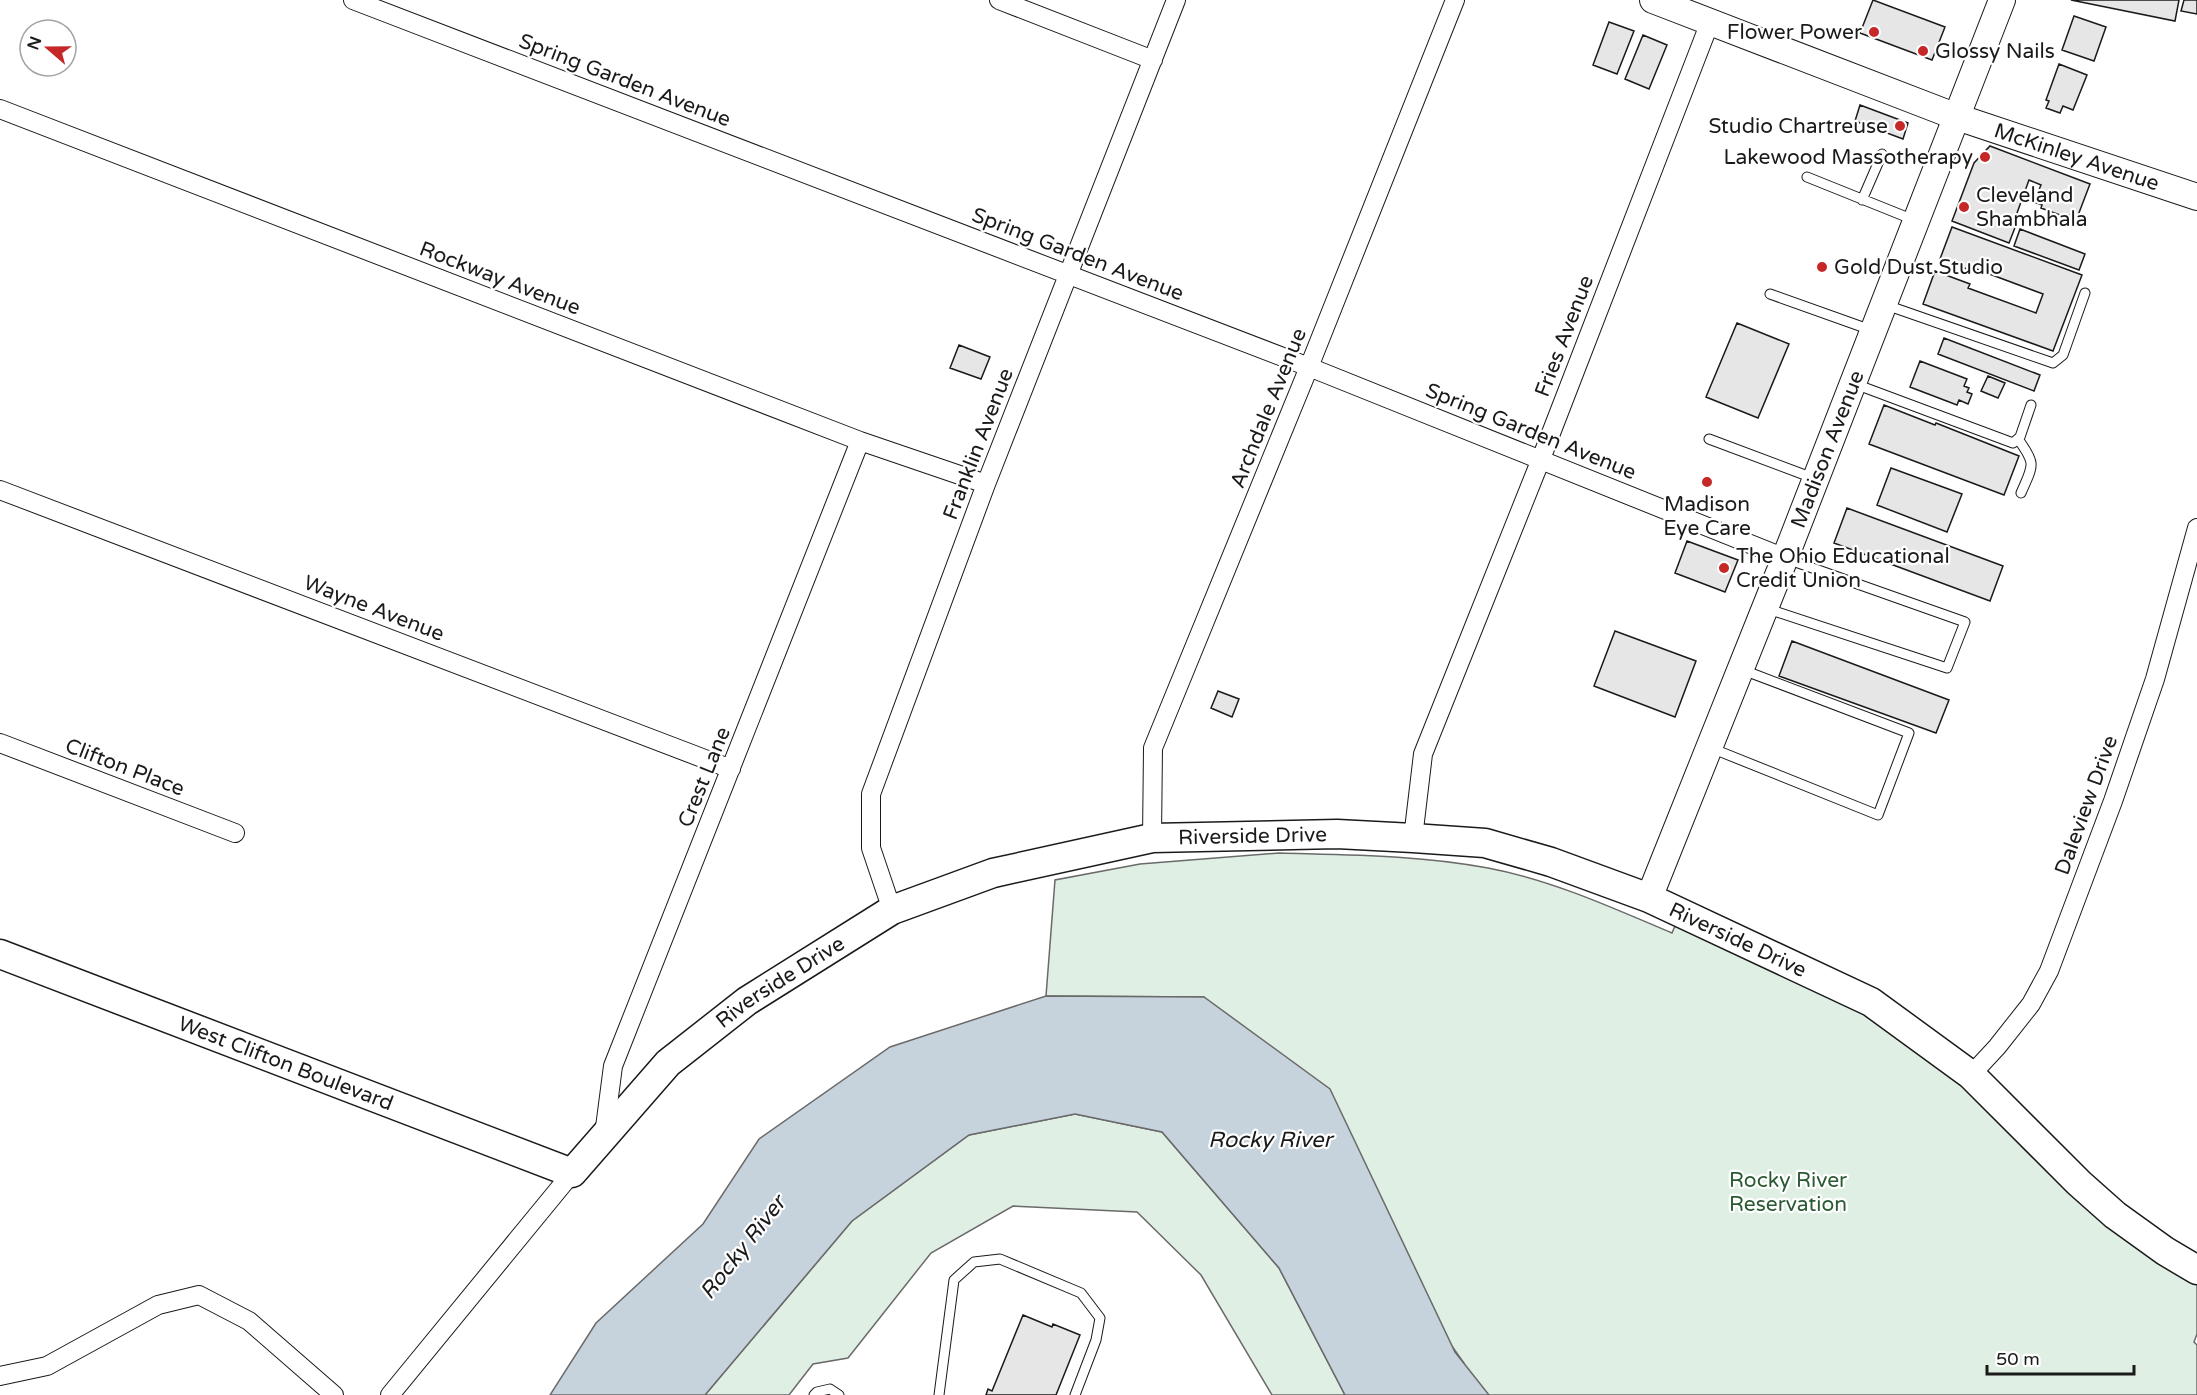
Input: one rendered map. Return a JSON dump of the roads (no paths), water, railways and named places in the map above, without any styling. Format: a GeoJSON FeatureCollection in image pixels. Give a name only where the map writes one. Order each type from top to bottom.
{"type":"FeatureCollection","features":[{"type":"Feature","properties":{"kind":"main road","name":"McKinley Avenue"},"geometry":{"type":"LineString","coordinates":[[1653,0],[1957,117],[2197,197]]}},
{"type":"Feature","properties":{"kind":"main road","name":"Madison Avenue"},"geometry":{"type":"LineString","coordinates":[[1649,898],[1785,558],[2002,0]]}},
{"type":"Feature","properties":{"kind":"main road","name":"Riverside Drive"},"geometry":{"type":"LineString","coordinates":[[572,1173],[668,1063],[747,1001],[892,910],[993,873],[1152,838],[1337,834],[1413,838],[1485,843],[1551,862],[1649,898],[1871,1002],[1971,1075],[2079,1183],[2115,1215],[2165,1251],[2197,1270]]}},
{"type":"Feature","properties":{"kind":"main road","name":"West Clifton Boulevard"},"geometry":{"type":"LineString","coordinates":[[0,954],[572,1173]]}},
{"type":"Feature","properties":{"kind":"street","name":"Spring Garden Avenue"},"geometry":{"type":"LineString","coordinates":[[353,0],[1309,367],[1785,558]]}},
{"type":"Feature","properties":{"kind":"street"},"geometry":{"type":"LineString","coordinates":[[999,0],[1153,60]]}},
{"type":"Feature","properties":{"kind":"street","name":"Franklin Avenue"},"geometry":{"type":"LineString","coordinates":[[892,910],[871,848],[871,794],[986,484],[1176,0]]}},
{"type":"Feature","properties":{"kind":"street","name":"Archdale Avenue"},"geometry":{"type":"LineString","coordinates":[[1152,838],[1153,748],[1309,367],[1455,0]]}},
{"type":"Feature","properties":{"kind":"street","name":"Fries Avenue"},"geometry":{"type":"LineString","coordinates":[[1413,838],[1423,754],[1541,459],[1710,22]]}},
{"type":"Feature","properties":{"kind":"street","name":"Rockway Avenue"},"geometry":{"type":"LineString","coordinates":[[0,109],[860,441],[986,484]]}},
{"type":"Feature","properties":{"kind":"street","name":"Crest Lane"},"geometry":{"type":"LineString","coordinates":[[604,1135],[613,1066],[860,441]]}},
{"type":"Feature","properties":{"kind":"street","name":"Wayne Avenue"},"geometry":{"type":"LineString","coordinates":[[0,490],[731,769]]}},
{"type":"Feature","properties":{"kind":"street","name":"Daleview Drive"},"geometry":{"type":"LineString","coordinates":[[1971,1075],[2031,1004],[2049,971],[2113,801],[2155,679],[2197,528]]}},
{"type":"Feature","properties":{"kind":"street","name":"Clifton Place"},"geometry":{"type":"LineString","coordinates":[[0,743],[235,833]]}},
{"type":"Feature","properties":{"kind":"street","name":"Riverside Drive"},"geometry":{"type":"LineString","coordinates":[[390,1395],[572,1173]]}},
{"type":"Feature","properties":{"kind":"street"},"geometry":{"type":"LineString","coordinates":[[0,1376],[47,1366],[158,1305],[199,1295],[249,1321],[334,1395]]}},
{"type":"Feature","properties":{"kind":"lane"},"geometry":{"type":"LineString","coordinates":[[1862,200],[1882,154]]}},
{"type":"Feature","properties":{"kind":"lane"},"geometry":{"type":"LineString","coordinates":[[1807,177],[1916,221]]}},
{"type":"Feature","properties":{"kind":"lane"},"geometry":{"type":"LineString","coordinates":[[1884,304],[2053,363],[2063,355],[2085,293]]}},
{"type":"Feature","properties":{"kind":"lane"},"geometry":{"type":"LineString","coordinates":[[1770,294],[1873,331]]}},
{"type":"Feature","properties":{"kind":"lane"},"geometry":{"type":"LineString","coordinates":[[1853,383],[2013,443],[2018,439],[2031,405]]}},
{"type":"Feature","properties":{"kind":"lane"},"geometry":{"type":"LineString","coordinates":[[1709,439],[1815,479]]}},
{"type":"Feature","properties":{"kind":"lane"},"geometry":{"type":"LineString","coordinates":[[2018,439],[2031,457],[2031,467],[2021,493]]}},
{"type":"Feature","properties":{"kind":"lane"},"geometry":{"type":"LineString","coordinates":[[1765,608],[1947,668],[1965,622],[1785,558]]}},
{"type":"Feature","properties":{"kind":"lane"},"geometry":{"type":"LineString","coordinates":[[1709,747],[1878,815],[1909,733],[1740,669]]}},
{"type":"Feature","properties":{"kind":"lane"},"geometry":{"type":"LineString","coordinates":[[939,1395],[954,1280],[974,1262],[1000,1259],[1081,1293],[1100,1318],[1096,1340],[1075,1395]]}},
{"type":"Feature","properties":{"kind":"lane"},"geometry":{"type":"LineString","coordinates":[[814,1395],[830,1389],[839,1395]]}},
{"type":"Feature","properties":{"kind":"water","name":"Rocky River"},"geometry":{"type":"Polygon","coordinates":[[[1046,996],[1204,997],[1330,1089],[1455,1352],[1489,1395],[1345,1395],[1279,1268],[1162,1132],[1075,1114],[969,1135],[852,1221],[705,1395],[550,1395],[596,1323],[703,1224],[759,1139],[890,1047],[1046,996]]]}},
{"type":"Feature","properties":{"kind":"place","name":"Flower Power"},"geometry":{"type":"Point","coordinates":[1874,32]}},
{"type":"Feature","properties":{"kind":"place","name":"Glossy Nails"},"geometry":{"type":"Point","coordinates":[1923,51]}},
{"type":"Feature","properties":{"kind":"place","name":"Studio Chartreuse"},"geometry":{"type":"Point","coordinates":[1900,126]}},
{"type":"Feature","properties":{"kind":"place","name":"Lakewood Massotherapy"},"geometry":{"type":"Point","coordinates":[1985,157]}},
{"type":"Feature","properties":{"kind":"place","name":"Cleveland Shambhala"},"geometry":{"type":"Point","coordinates":[1964,207]}},
{"type":"Feature","properties":{"kind":"place","name":"Gold Dust Studio"},"geometry":{"type":"Point","coordinates":[1822,267]}},
{"type":"Feature","properties":{"kind":"place","name":"Madison Eye Care"},"geometry":{"type":"Point","coordinates":[1707,482]}},
{"type":"Feature","properties":{"kind":"place","name":"The Ohio Educational Credit Union"},"geometry":{"type":"Point","coordinates":[1724,568]}},
{"type":"Feature","properties":{"kind":"park label","name":"Rocky River Reservation"},"geometry":{"type":"Point","coordinates":[1788,1192]}}]}
